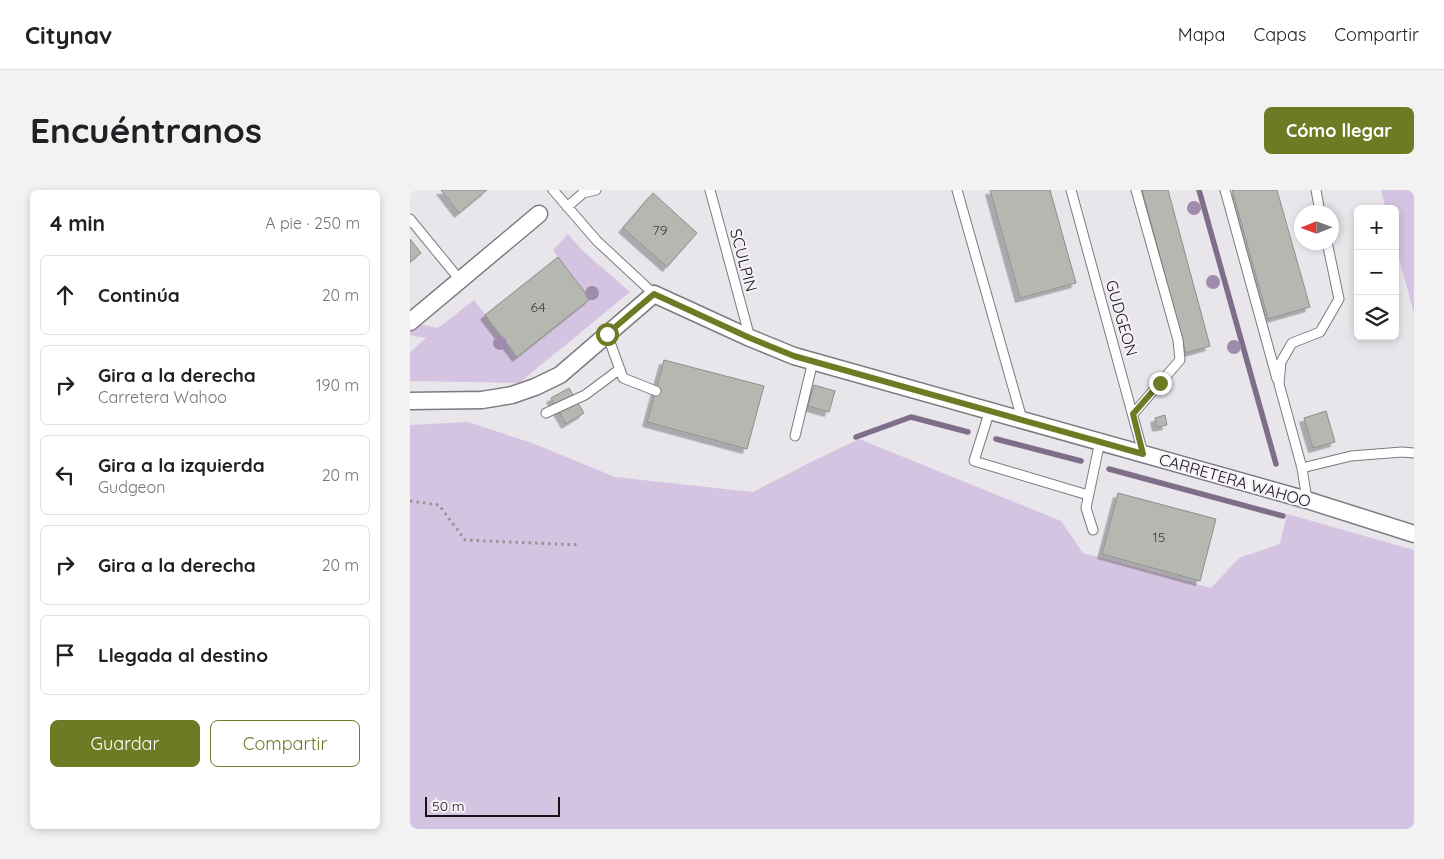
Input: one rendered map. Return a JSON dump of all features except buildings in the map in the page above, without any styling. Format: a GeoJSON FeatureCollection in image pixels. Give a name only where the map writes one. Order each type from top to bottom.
{"type":"FeatureCollection","features":[{"type":"Feature","properties":{"kind":"street"},"geometry":{"type":"LineString","coordinates":[[410,322],[539,214]]}},
{"type":"Feature","properties":{"kind":"street","name":"CARRETERA WAHOO"},"geometry":{"type":"LineString","coordinates":[[654,294],[794,356],[1307,500],[1414,534]]}},
{"type":"Feature","properties":{"kind":"street"},"geometry":{"type":"LineString","coordinates":[[410,401],[482,400],[512,395],[535,387],[560,374],[654,294]]}},
{"type":"Feature","properties":{"kind":"lane","name":"CARRETERA WAHOO"},"geometry":{"type":"LineString","coordinates":[[553,190],[597,241],[654,294]]}},
{"type":"Feature","properties":{"kind":"lane"},"geometry":{"type":"LineString","coordinates":[[567,207],[582,192],[596,190]]}},
{"type":"Feature","properties":{"kind":"lane","name":"SCULPIN"},"geometry":{"type":"LineString","coordinates":[[710,190],[750,338]]}},
{"type":"Feature","properties":{"kind":"lane"},"geometry":{"type":"LineString","coordinates":[[956,190],[1022,419]]}},
{"type":"Feature","properties":{"kind":"lane","name":"GUDGEON"},"geometry":{"type":"LineString","coordinates":[[1071,190],[1143,454]]}},
{"type":"Feature","properties":{"kind":"lane"},"geometry":{"type":"LineString","coordinates":[[1133,414],[1180,360],[1178,340],[1136,190]]}},
{"type":"Feature","properties":{"kind":"lane"},"geometry":{"type":"LineString","coordinates":[[1225,190],[1302,468],[1307,500]]}},
{"type":"Feature","properties":{"kind":"lane"},"geometry":{"type":"LineString","coordinates":[[1316,190],[1319,205]]}},
{"type":"Feature","properties":{"kind":"lane"},"geometry":{"type":"LineString","coordinates":[[410,219],[460,280]]}},
{"type":"Feature","properties":{"kind":"lane"},"geometry":{"type":"LineString","coordinates":[[1279,384],[1281,362],[1292,343],[1320,332],[1339,299],[1329,250]]}},
{"type":"Feature","properties":{"kind":"lane"},"geometry":{"type":"LineString","coordinates":[[607,334],[623,378],[656,391]]}},
{"type":"Feature","properties":{"kind":"lane"},"geometry":{"type":"LineString","coordinates":[[795,436],[812,361]]}},
{"type":"Feature","properties":{"kind":"lane"},"geometry":{"type":"LineString","coordinates":[[546,413],[585,394],[620,369]]}},
{"type":"Feature","properties":{"kind":"lane"},"geometry":{"type":"LineString","coordinates":[[990,410],[974,461],[1088,495]]}},
{"type":"Feature","properties":{"kind":"lane"},"geometry":{"type":"LineString","coordinates":[[1093,530],[1086,508],[1100,441]]}},
{"type":"Feature","properties":{"kind":"lane"},"geometry":{"type":"LineString","coordinates":[[1302,468],[1351,456],[1402,452],[1414,453]]}},
{"type":"Feature","properties":{"kind":"path"},"geometry":{"type":"LineString","coordinates":[[410,502],[439,505],[465,540],[580,545]]}},
{"type":"Feature","properties":{"kind":"shaded area"},"geometry":{"type":"Polygon","coordinates":[[[1381,190],[1414,190],[1414,313],[1399,259],[1399,205],[1385,205],[1381,190]]]}},
{"type":"Feature","properties":{"kind":"shaded area"},"geometry":{"type":"Polygon","coordinates":[[[568,234],[582,250],[630,292],[519,383],[410,381],[410,352],[426,338],[410,335],[410,332],[419,324],[438,328],[474,300],[517,356],[590,299],[553,250],[568,234]]]}},
{"type":"Feature","properties":{"kind":"shaded area"},"geometry":{"type":"Polygon","coordinates":[[[468,422],[532,443],[615,477],[753,492],[859,439],[1061,521],[1083,553],[1211,588],[1239,558],[1280,544],[1287,514],[1414,550],[1414,829],[410,829],[410,425],[468,422]]]}},
{"type":"Feature","properties":{"kind":"waterway"},"geometry":{"type":"LineString","coordinates":[[1199,190],[1276,464]]}},
{"type":"Feature","properties":{"kind":"waterway"},"geometry":{"type":"LineString","coordinates":[[856,437],[911,417],[968,432]]}},
{"type":"Feature","properties":{"kind":"waterway"},"geometry":{"type":"LineString","coordinates":[[996,439],[1081,461]]}},
{"type":"Feature","properties":{"kind":"waterway"},"geometry":{"type":"LineString","coordinates":[[1109,469],[1283,516]]}},
{"type":"Feature","properties":{"kind":"route"},"geometry":{"type":"LineString","coordinates":[[607,334],[654,294],[794,356],[1143,454],[1133,414],[1160,383]]}}]}
